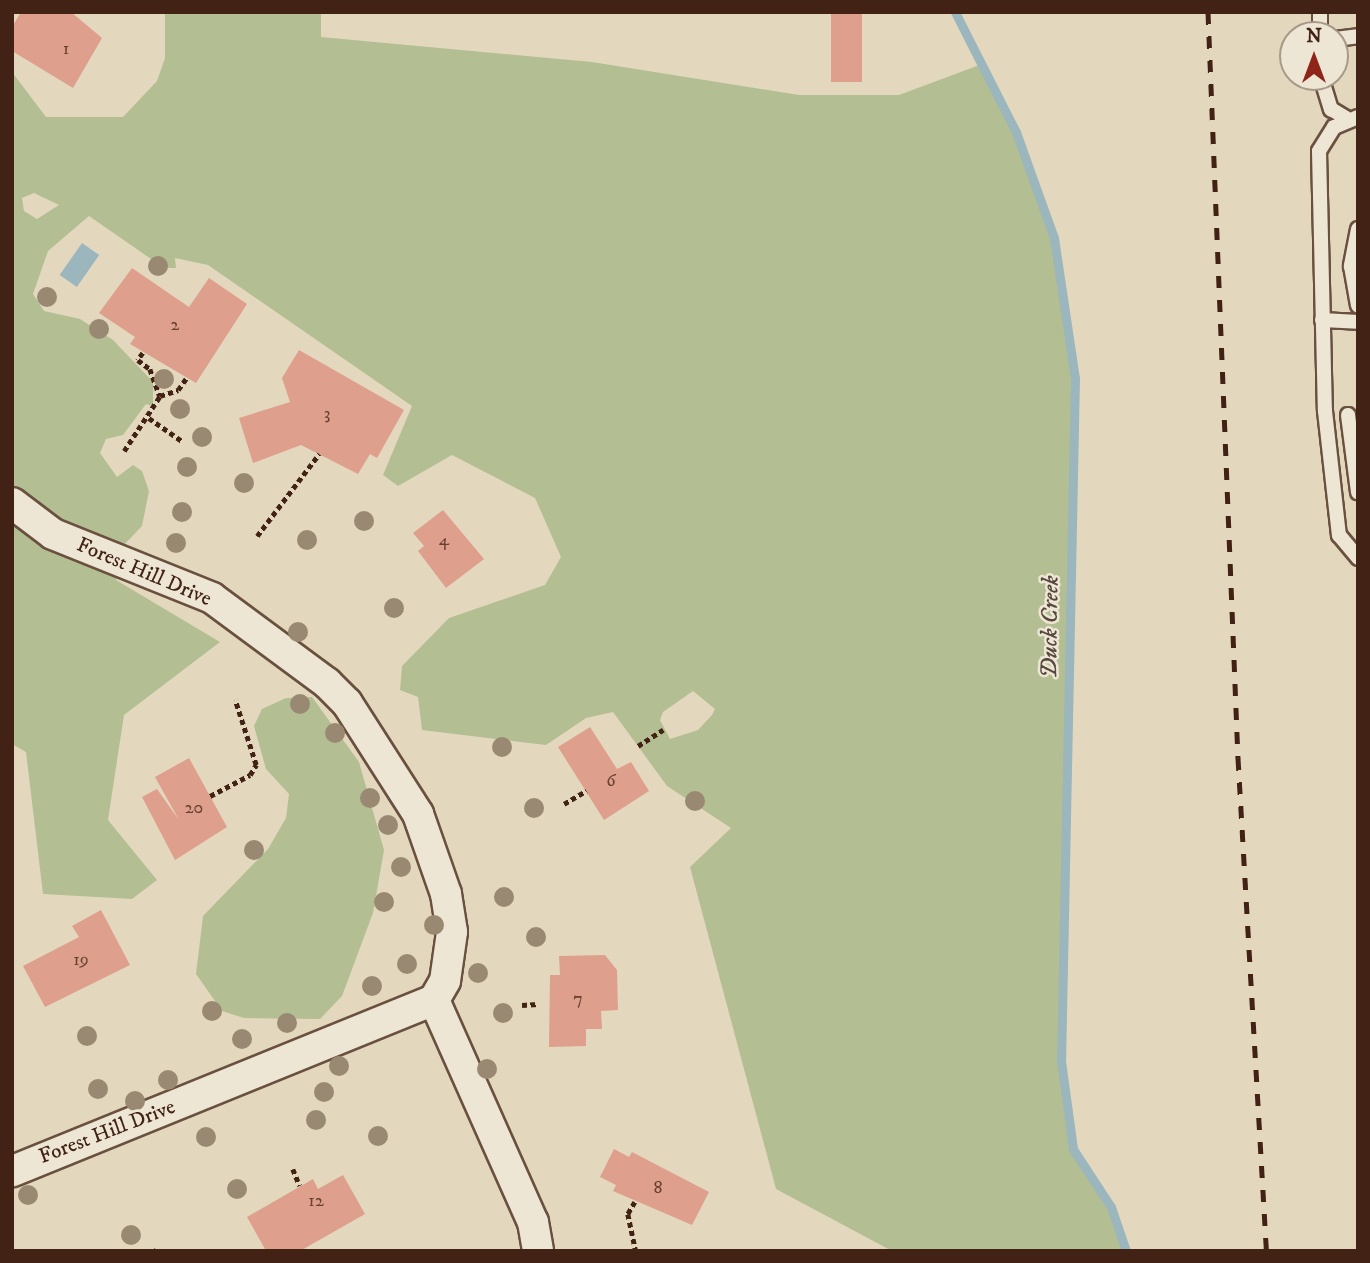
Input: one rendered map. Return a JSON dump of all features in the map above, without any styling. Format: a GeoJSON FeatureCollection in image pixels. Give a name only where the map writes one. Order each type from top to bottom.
{"type":"FeatureCollection","features":[{"type":"Feature","properties":{"kind":"street","name":"Forest Hill Drive"},"geometry":{"type":"LineString","coordinates":[[12,503],[53,534],[212,598],[347,703],[418,814],[446,894],[450,957],[434,1000],[12,1171]]}},
{"type":"Feature","properties":{"kind":"street"},"geometry":{"type":"LineString","coordinates":[[434,1000],[533,1222],[538,1251]]}},
{"type":"Feature","properties":{"kind":"lane"},"geometry":{"type":"LineString","coordinates":[[1325,91],[1331,109],[1352,118],[1319,151],[1325,411],[1339,536],[1358,558]]}},
{"type":"Feature","properties":{"kind":"lane"},"geometry":{"type":"LineString","coordinates":[[1358,229],[1352,266],[1358,305]]}},
{"type":"Feature","properties":{"kind":"lane"},"geometry":{"type":"LineString","coordinates":[[1322,320],[1358,322]]}},
{"type":"Feature","properties":{"kind":"lane"},"geometry":{"type":"LineString","coordinates":[[1325,411],[1353,416],[1358,492]]}},
{"type":"Feature","properties":{"kind":"path"},"geometry":{"type":"LineString","coordinates":[[143,353],[138,360],[150,369],[160,396]]}},
{"type":"Feature","properties":{"kind":"path"},"geometry":{"type":"LineString","coordinates":[[124,451],[149,418],[160,396],[178,390],[187,377]]}},
{"type":"Feature","properties":{"kind":"path"},"geometry":{"type":"LineString","coordinates":[[149,418],[182,441]]}},
{"type":"Feature","properties":{"kind":"path"},"geometry":{"type":"LineString","coordinates":[[257,536],[319,454]]}},
{"type":"Feature","properties":{"kind":"path"},"geometry":{"type":"LineString","coordinates":[[210,796],[250,775],[256,765],[235,700]]}},
{"type":"Feature","properties":{"kind":"path"},"geometry":{"type":"LineString","coordinates":[[638,746],[663,730]]}},
{"type":"Feature","properties":{"kind":"path"},"geometry":{"type":"LineString","coordinates":[[564,804],[586,792]]}},
{"type":"Feature","properties":{"kind":"path"},"geometry":{"type":"LineString","coordinates":[[522,1005],[538,1004]]}},
{"type":"Feature","properties":{"kind":"path"},"geometry":{"type":"LineString","coordinates":[[293,1169],[300,1186]]}},
{"type":"Feature","properties":{"kind":"path"},"geometry":{"type":"LineString","coordinates":[[635,1202],[628,1214],[636,1251]]}},
{"type":"Feature","properties":{"kind":"green space"},"geometry":{"type":"Polygon","coordinates":[[[165,12],[321,12],[321,37],[592,62],[799,95],[899,95],[982,64],[1016,132],[1054,238],[1075,378],[1061,1061],[1073,1149],[1111,1207],[1126,1251],[892,1251],[776,1189],[690,867],[731,828],[667,786],[613,712],[586,718],[546,745],[422,730],[418,697],[400,690],[402,666],[449,618],[545,585],[561,557],[535,498],[452,455],[398,486],[383,475],[412,406],[208,265],[175,258],[176,268],[164,268],[89,216],[48,251],[33,294],[44,311],[80,319],[113,340],[153,382],[153,406],[146,404],[123,435],[106,439],[100,453],[117,477],[133,465],[142,471],[149,491],[142,526],[121,548],[116,580],[220,642],[124,715],[108,820],[157,880],[132,899],[43,894],[26,752],[12,744],[12,72],[46,117],[123,117],[157,81],[165,58],[165,12]],[[34,193],[22,198],[24,211],[37,219],[59,205],[34,193]],[[693,691],[663,712],[660,720],[670,739],[698,730],[715,709],[693,691]]]}},
{"type":"Feature","properties":{"kind":"green space"},"geometry":{"type":"Polygon","coordinates":[[[312,697],[359,762],[384,850],[373,913],[342,996],[320,1019],[244,1018],[222,1011],[196,974],[203,916],[268,849],[286,818],[289,794],[266,769],[254,726],[262,709],[286,698],[312,697]]]}},
{"type":"Feature","properties":{"kind":"water"},"geometry":{"type":"Polygon","coordinates":[[[82,243],[99,255],[77,287],[60,275],[82,243]]]}},
{"type":"Feature","properties":{"kind":"building"},"geometry":{"type":"Polygon","coordinates":[[[21,12],[71,12],[102,38],[73,88],[12,51],[12,27],[21,12]]]}},
{"type":"Feature","properties":{"kind":"building"},"geometry":{"type":"Polygon","coordinates":[[[831,12],[862,12],[862,82],[831,82],[831,12]]]}},
{"type":"Feature","properties":{"kind":"building"},"geometry":{"type":"Polygon","coordinates":[[[132,268],[189,307],[209,278],[247,304],[196,383],[130,344],[135,337],[99,313],[132,268]]]}},
{"type":"Feature","properties":{"kind":"building"},"geometry":{"type":"Polygon","coordinates":[[[299,350],[404,410],[377,458],[370,454],[358,474],[301,445],[253,463],[239,418],[290,402],[282,378],[299,350]]]}},
{"type":"Feature","properties":{"kind":"building"},"geometry":{"type":"Polygon","coordinates":[[[443,510],[484,559],[446,588],[418,551],[424,546],[413,533],[443,510]]]}},
{"type":"Feature","properties":{"kind":"building"},"geometry":{"type":"Polygon","coordinates":[[[590,727],[617,769],[631,762],[649,791],[604,820],[558,747],[590,727]]]}},
{"type":"Feature","properties":{"kind":"building"},"geometry":{"type":"Polygon","coordinates":[[[189,758],[227,827],[175,860],[142,797],[157,789],[179,820],[155,777],[189,758]]]}},
{"type":"Feature","properties":{"kind":"building"},"geometry":{"type":"Polygon","coordinates":[[[101,910],[130,965],[45,1007],[23,966],[79,937],[72,926],[101,910]]]}},
{"type":"Feature","properties":{"kind":"building"},"geometry":{"type":"Polygon","coordinates":[[[605,955],[617,970],[618,1010],[601,1011],[602,1029],[586,1029],[586,1046],[549,1047],[550,975],[560,975],[559,956],[605,955]]]}},
{"type":"Feature","properties":{"kind":"building"},"geometry":{"type":"Polygon","coordinates":[[[614,1149],[629,1157],[632,1152],[709,1192],[692,1225],[613,1191],[616,1185],[600,1177],[614,1149]]]}},
{"type":"Feature","properties":{"kind":"building"},"geometry":{"type":"Polygon","coordinates":[[[343,1175],[365,1214],[300,1251],[266,1251],[247,1217],[313,1179],[318,1189],[343,1175]]]}},
{"type":"Feature","properties":{"kind":"waterway","name":"Duck Creek"},"geometry":{"type":"LineString","coordinates":[[955,12],[1016,132],[1054,238],[1075,378],[1061,1061],[1073,1149],[1111,1207],[1126,1251]]}},
{"type":"Feature","properties":{"kind":"railway"},"geometry":{"type":"LineString","coordinates":[[1208,12],[1238,758],[1266,1251]]}}]}
